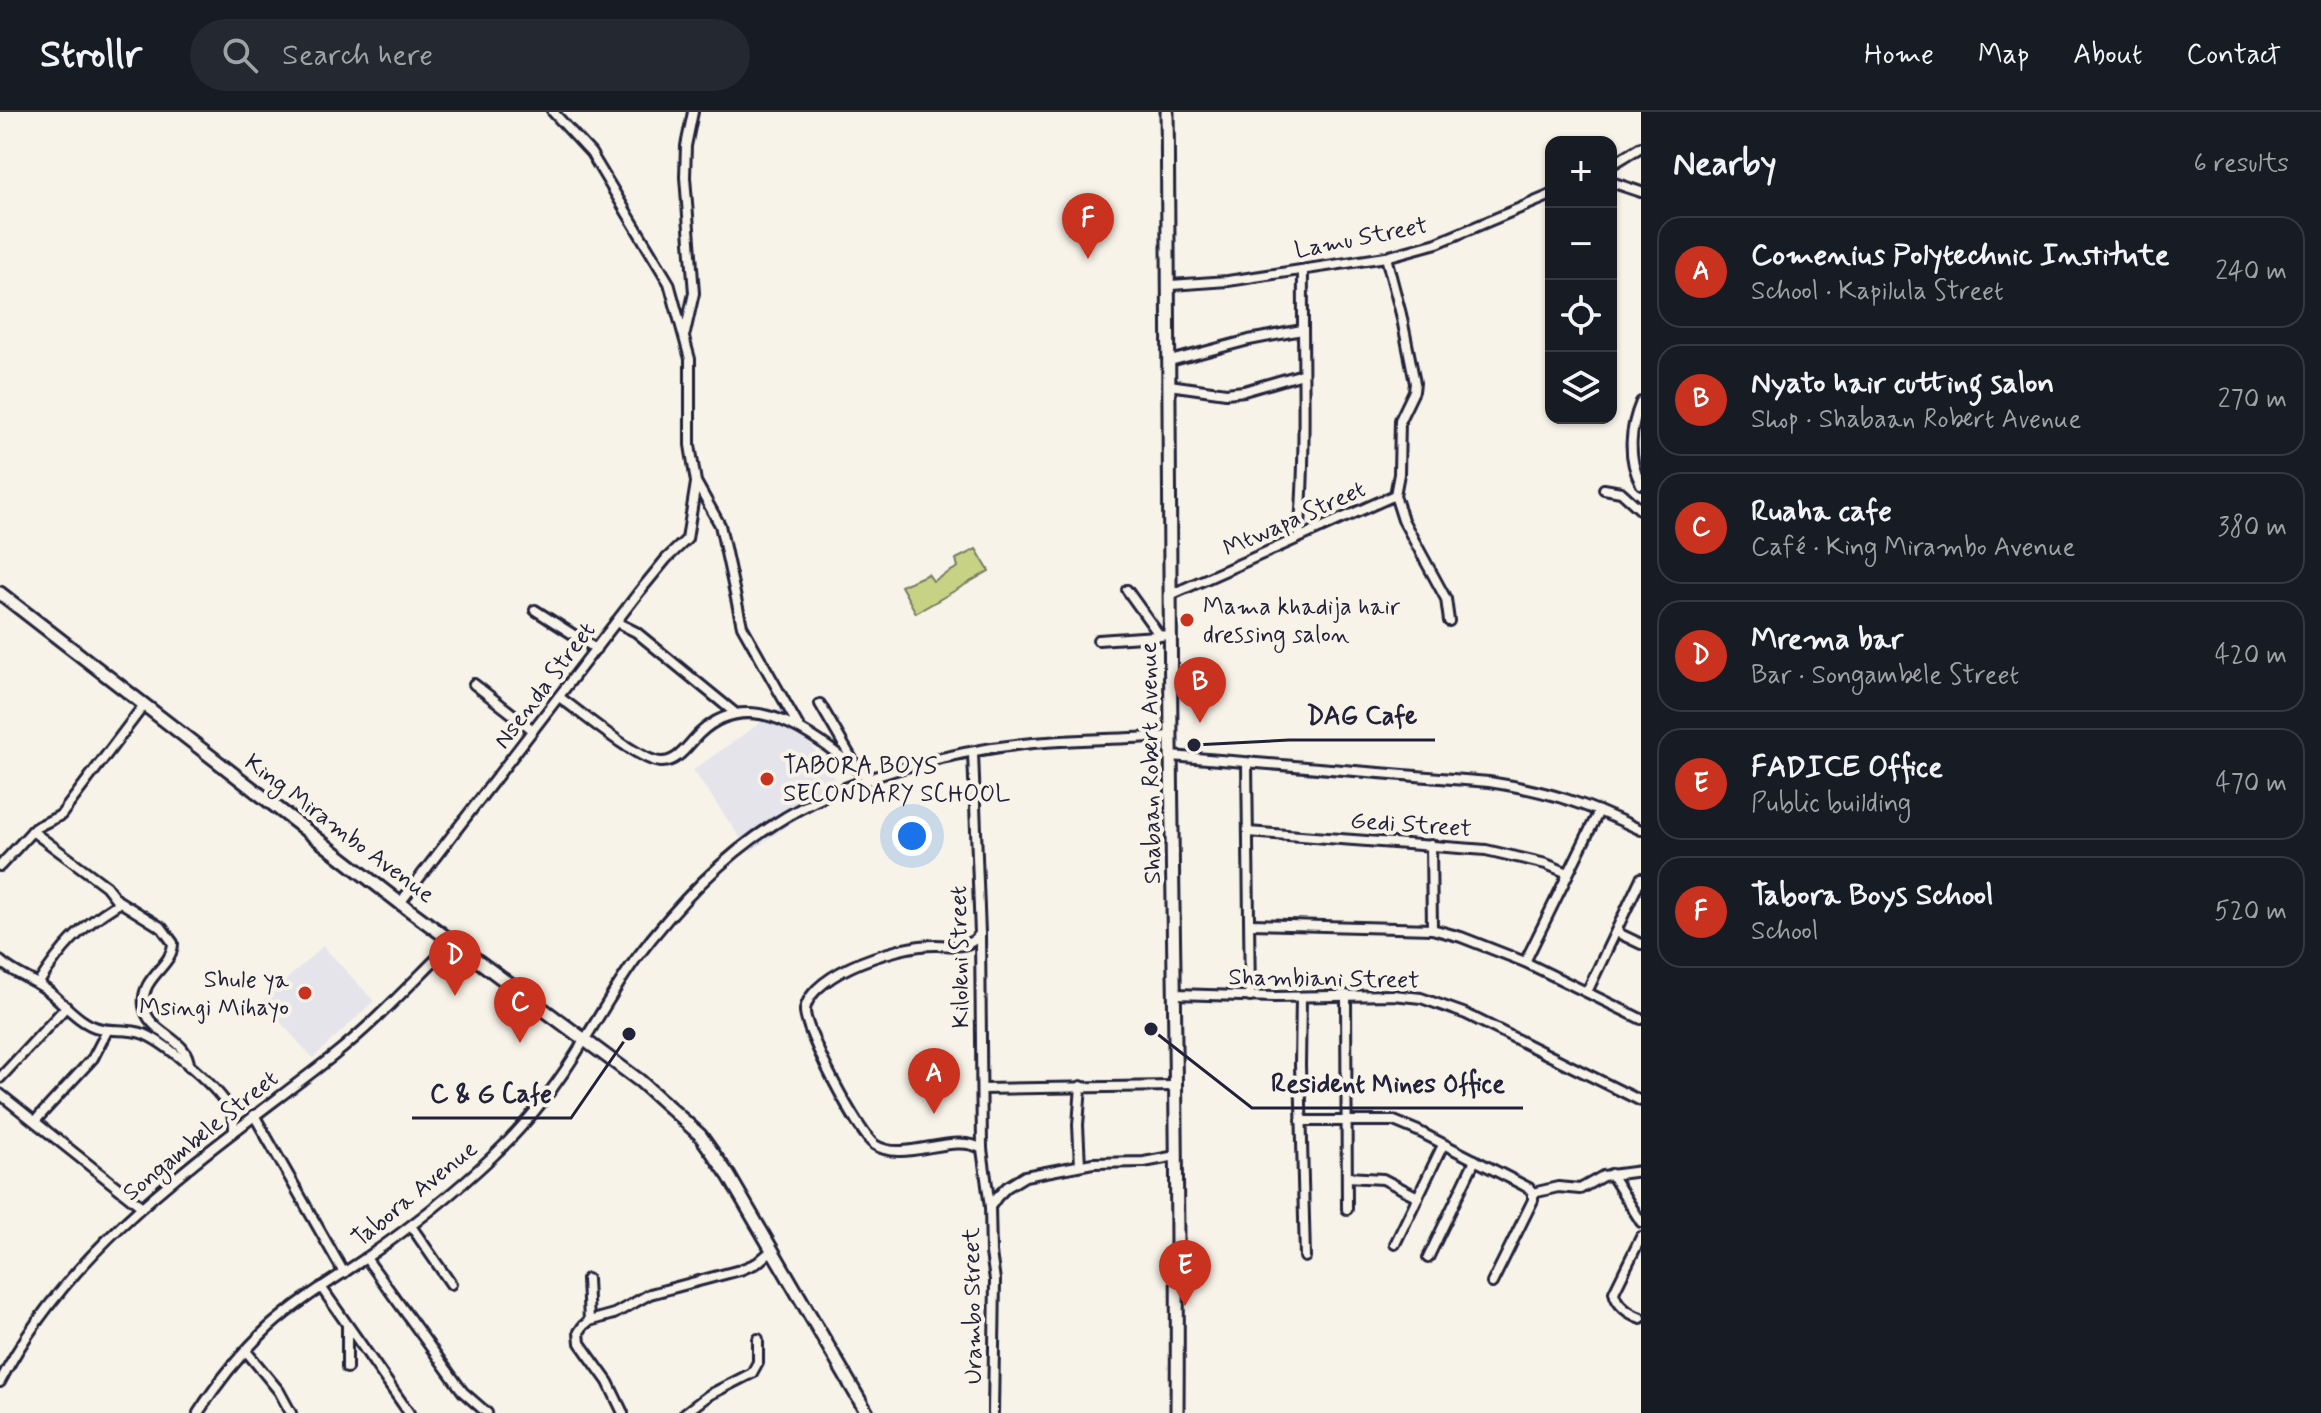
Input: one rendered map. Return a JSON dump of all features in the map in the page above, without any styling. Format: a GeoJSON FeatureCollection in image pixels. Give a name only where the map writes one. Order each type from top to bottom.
{"type":"FeatureCollection","features":[{"type":"Feature","properties":{"kind":"street"},"geometry":{"type":"LineString","coordinates":[[553,112],[591,153],[660,266],[675,300],[691,366],[690,445],[696,482],[720,525],[742,626],[799,727]]}},
{"type":"Feature","properties":{"kind":"street"},"geometry":{"type":"LineString","coordinates":[[685,334],[694,293],[685,177],[686,146],[693,112]]}},
{"type":"Feature","properties":{"kind":"street","name":"Shabaan Robert Avenue"},"geometry":{"type":"LineString","coordinates":[[1167,112],[1166,206],[1171,285],[1170,595],[1165,636],[1171,736],[1175,994],[1177,1413]]}},
{"type":"Feature","properties":{"kind":"street"},"geometry":{"type":"LineString","coordinates":[[1617,161],[1641,147]]}},
{"type":"Feature","properties":{"kind":"street"},"geometry":{"type":"LineString","coordinates":[[1617,184],[1641,192]]}},
{"type":"Feature","properties":{"kind":"street","name":"Lamu Street"},"geometry":{"type":"LineString","coordinates":[[1171,285],[1228,281],[1386,257],[1437,243],[1545,198]]}},
{"type":"Feature","properties":{"kind":"street"},"geometry":{"type":"LineString","coordinates":[[1386,257],[1415,383],[1400,420],[1395,495]]}},
{"type":"Feature","properties":{"kind":"street"},"geometry":{"type":"LineString","coordinates":[[1299,537],[1304,481],[1303,270]]}},
{"type":"Feature","properties":{"kind":"street"},"geometry":{"type":"LineString","coordinates":[[1170,361],[1302,330]]}},
{"type":"Feature","properties":{"kind":"street"},"geometry":{"type":"LineString","coordinates":[[1169,385],[1226,393],[1303,374]]}},
{"type":"Feature","properties":{"kind":"street"},"geometry":{"type":"LineString","coordinates":[[1641,402],[1631,433],[1633,458],[1641,484]]}},
{"type":"Feature","properties":{"kind":"street","name":"Nsenda Street"},"geometry":{"type":"LineString","coordinates":[[400,903],[616,622],[666,559],[687,539],[696,482]]}},
{"type":"Feature","properties":{"kind":"street"},"geometry":{"type":"LineString","coordinates":[[1604,489],[1621,492],[1641,510]]}},
{"type":"Feature","properties":{"kind":"street","name":"Mtwapa Street"},"geometry":{"type":"LineString","coordinates":[[1170,595],[1395,495],[1403,520],[1446,599],[1449,621]]}},
{"type":"Feature","properties":{"kind":"street"},"geometry":{"type":"LineString","coordinates":[[1127,590],[1165,636]]}},
{"type":"Feature","properties":{"kind":"street","name":"King Mirambo Avenue"},"geometry":{"type":"LineString","coordinates":[[0,593],[452,943],[640,1081],[700,1135],[729,1176],[867,1413]]}},
{"type":"Feature","properties":{"kind":"street"},"geometry":{"type":"LineString","coordinates":[[535,610],[596,649]]}},
{"type":"Feature","properties":{"kind":"street"},"geometry":{"type":"LineString","coordinates":[[616,622],[636,632],[735,713]]}},
{"type":"Feature","properties":{"kind":"street"},"geometry":{"type":"LineString","coordinates":[[1098,640],[1165,636]]}},
{"type":"Feature","properties":{"kind":"street"},"geometry":{"type":"LineString","coordinates":[[474,684],[533,730]]}},
{"type":"Feature","properties":{"kind":"street"},"geometry":{"type":"LineString","coordinates":[[559,697],[632,750],[657,761],[666,762],[674,758],[713,721],[735,713],[771,718],[799,727],[871,780]]}},
{"type":"Feature","properties":{"kind":"street"},"geometry":{"type":"LineString","coordinates":[[820,704],[857,770]]}},
{"type":"Feature","properties":{"kind":"street"},"geometry":{"type":"LineString","coordinates":[[0,866],[32,831],[61,815],[144,705]]}},
{"type":"Feature","properties":{"kind":"street","name":"Tabora Avenue"},"geometry":{"type":"LineString","coordinates":[[198,1413],[246,1351],[271,1325],[411,1226],[473,1175],[512,1137],[543,1100],[585,1040],[615,988],[671,915],[717,867],[784,818],[871,780],[973,753],[1034,743],[1171,736]]}},
{"type":"Feature","properties":{"kind":"street","name":"Kiloleni Street"},"geometry":{"type":"LineString","coordinates":[[973,753],[980,934],[982,1149],[990,1207]]}},
{"type":"Feature","properties":{"kind":"street"},"geometry":{"type":"LineString","coordinates":[[1171,756],[1489,782],[1550,793],[1641,830]]}},
{"type":"Feature","properties":{"kind":"street"},"geometry":{"type":"LineString","coordinates":[[1247,764],[1250,997]]}},
{"type":"Feature","properties":{"kind":"street"},"geometry":{"type":"LineString","coordinates":[[1525,962],[1599,811]]}},
{"type":"Feature","properties":{"kind":"street"},"geometry":{"type":"LineString","coordinates":[[32,831],[106,886],[117,900],[162,928],[173,943],[170,955],[146,989],[144,1006],[156,1025],[186,1052],[189,1066]]}},
{"type":"Feature","properties":{"kind":"street","name":"Gedi Street"},"geometry":{"type":"LineString","coordinates":[[1248,832],[1431,845],[1513,856],[1568,873]]}},
{"type":"Feature","properties":{"kind":"street"},"geometry":{"type":"LineString","coordinates":[[1431,845],[1432,929]]}},
{"type":"Feature","properties":{"kind":"street"},"geometry":{"type":"LineString","coordinates":[[1587,992],[1641,878]]}},
{"type":"Feature","properties":{"kind":"street"},"geometry":{"type":"LineString","coordinates":[[38,984],[65,945],[87,923],[116,905],[117,900]]}},
{"type":"Feature","properties":{"kind":"street"},"geometry":{"type":"LineString","coordinates":[[1251,924],[1432,929],[1525,962],[1641,1019]]}},
{"type":"Feature","properties":{"kind":"street"},"geometry":{"type":"LineString","coordinates":[[1616,932],[1641,944]]}},
{"type":"Feature","properties":{"kind":"street"},"geometry":{"type":"LineString","coordinates":[[980,934],[976,940],[962,946],[919,947],[866,961],[819,987],[805,1008],[810,1032],[827,1068],[857,1122],[874,1144],[893,1149],[965,1142],[982,1149]]}},
{"type":"Feature","properties":{"kind":"street","name":"Songambele Street"},"geometry":{"type":"LineString","coordinates":[[0,1382],[28,1331],[68,1280],[142,1207],[234,1130],[363,1031],[452,943]]}},
{"type":"Feature","properties":{"kind":"street"},"geometry":{"type":"LineString","coordinates":[[962,946],[980,963]]}},
{"type":"Feature","properties":{"kind":"street"},"geometry":{"type":"LineString","coordinates":[[0,961],[38,984],[87,1025],[107,1031],[134,1031],[146,1035],[189,1066],[230,1109],[252,1117],[344,1273]]}},
{"type":"Feature","properties":{"kind":"street","name":"Shambiani Street"},"geometry":{"type":"LineString","coordinates":[[1175,994],[1250,997],[1393,995],[1436,1002],[1641,1101]]}},
{"type":"Feature","properties":{"kind":"street"},"geometry":{"type":"LineString","coordinates":[[1346,995],[1347,1209]]}},
{"type":"Feature","properties":{"kind":"street"},"geometry":{"type":"LineString","coordinates":[[1301,997],[1305,1257]]}},
{"type":"Feature","properties":{"kind":"street"},"geometry":{"type":"LineString","coordinates":[[0,1078],[66,1007]]}},
{"type":"Feature","properties":{"kind":"street"},"geometry":{"type":"LineString","coordinates":[[35,1121],[93,1058],[107,1031]]}},
{"type":"Feature","properties":{"kind":"street"},"geometry":{"type":"LineString","coordinates":[[1080,1165],[1078,1125],[1081,1086]]}},
{"type":"Feature","properties":{"kind":"street"},"geometry":{"type":"LineString","coordinates":[[982,1089],[1174,1086]]}},
{"type":"Feature","properties":{"kind":"street"},"geometry":{"type":"LineString","coordinates":[[0,1094],[142,1207]]}},
{"type":"Feature","properties":{"kind":"street"},"geometry":{"type":"LineString","coordinates":[[230,1109],[234,1130]]}},
{"type":"Feature","properties":{"kind":"street"},"geometry":{"type":"LineString","coordinates":[[1301,1121],[1394,1121],[1529,1188],[1533,1200],[1492,1283]]}},
{"type":"Feature","properties":{"kind":"street"},"geometry":{"type":"LineString","coordinates":[[965,1142],[982,1130]]}},
{"type":"Feature","properties":{"kind":"street"},"geometry":{"type":"LineString","coordinates":[[1395,1244],[1443,1145]]}},
{"type":"Feature","properties":{"kind":"street","name":"Urambo Street"},"geometry":{"type":"LineString","coordinates":[[993,1413],[995,1280],[990,1207],[1007,1187],[1025,1176],[1080,1165],[1144,1162],[1176,1156]]}},
{"type":"Feature","properties":{"kind":"street"},"geometry":{"type":"LineString","coordinates":[[1428,1258],[1475,1160]]}},
{"type":"Feature","properties":{"kind":"street"},"geometry":{"type":"LineString","coordinates":[[1533,1193],[1558,1187],[1580,1189],[1603,1176],[1641,1171]]}},
{"type":"Feature","properties":{"kind":"street"},"geometry":{"type":"LineString","coordinates":[[1611,1174],[1641,1221]]}},
{"type":"Feature","properties":{"kind":"street"},"geometry":{"type":"LineString","coordinates":[[1347,1177],[1383,1179],[1418,1197]]}},
{"type":"Feature","properties":{"kind":"street"},"geometry":{"type":"LineString","coordinates":[[411,1226],[451,1284]]}},
{"type":"Feature","properties":{"kind":"street"},"geometry":{"type":"LineString","coordinates":[[1641,1237],[1614,1292],[1623,1307],[1641,1318]]}},
{"type":"Feature","properties":{"kind":"street"},"geometry":{"type":"LineString","coordinates":[[623,1413],[608,1382],[580,1343],[579,1332],[589,1321],[614,1314],[650,1294],[740,1270],[757,1263],[771,1251]]}},
{"type":"Feature","properties":{"kind":"street"},"geometry":{"type":"LineString","coordinates":[[366,1258],[463,1392],[487,1413]]}},
{"type":"Feature","properties":{"kind":"street"},"geometry":{"type":"LineString","coordinates":[[587,1279],[589,1321]]}},
{"type":"Feature","properties":{"kind":"street"},"geometry":{"type":"LineString","coordinates":[[321,1287],[409,1413]]}},
{"type":"Feature","properties":{"kind":"street"},"geometry":{"type":"LineString","coordinates":[[347,1325],[347,1368]]}},
{"type":"Feature","properties":{"kind":"street"},"geometry":{"type":"LineString","coordinates":[[685,1413],[717,1390],[752,1373],[758,1362],[758,1339]]}},
{"type":"Feature","properties":{"kind":"street"},"geometry":{"type":"LineString","coordinates":[[246,1351],[279,1391],[291,1413]]}},
{"type":"Feature","properties":{"kind":"shaded area","name":"TABORA BOYS SECONDARY SCHOOL"},"geometry":{"type":"Polygon","coordinates":[[[784,706],[841,788],[750,852],[693,770],[784,706]]]}},
{"type":"Feature","properties":{"kind":"shaded area"},"geometry":{"type":"Polygon","coordinates":[[[323,946],[374,1001],[313,1058],[262,1002],[323,946]]]}},
{"type":"Feature","properties":{"kind":"green space"},"geometry":{"type":"Polygon","coordinates":[[[976,549],[989,571],[916,613],[901,586],[928,574],[933,581],[958,567],[956,559],[976,549]]]}},
{"type":"Feature","properties":{"kind":"place","name":"Tabora Boys School"},"geometry":{"type":"Point","coordinates":[1088,259]}},
{"type":"Feature","properties":{"kind":"place","name":"Mama khadija hair dressing salon"},"geometry":{"type":"Point","coordinates":[1187,620]}},
{"type":"Feature","properties":{"kind":"place","name":"Nyato hair cutting salon"},"geometry":{"type":"Point","coordinates":[1200,723]}},
{"type":"Feature","properties":{"kind":"place","name":"DAG Cafe"},"geometry":{"type":"Point","coordinates":[1194,745]}},
{"type":"Feature","properties":{"kind":"place","name":"TABORA BOYS SECONDARY SCHOOL"},"geometry":{"type":"Point","coordinates":[767,779]}},
{"type":"Feature","properties":{"kind":"place","name":"Shule ya Msingi Mihayo"},"geometry":{"type":"Point","coordinates":[305,993]}},
{"type":"Feature","properties":{"kind":"place","name":"Mrema bar"},"geometry":{"type":"Point","coordinates":[455,996]}},
{"type":"Feature","properties":{"kind":"place","name":"Resident Mines Office"},"geometry":{"type":"Point","coordinates":[1151,1029]}},
{"type":"Feature","properties":{"kind":"place","name":"C & G Cafe"},"geometry":{"type":"Point","coordinates":[629,1034]}},
{"type":"Feature","properties":{"kind":"place","name":"Ruaha cafe"},"geometry":{"type":"Point","coordinates":[520,1043]}},
{"type":"Feature","properties":{"kind":"place","name":"Comenius Polytechnic Institute"},"geometry":{"type":"Point","coordinates":[934,1114]}},
{"type":"Feature","properties":{"kind":"place","name":"FADICE Office"},"geometry":{"type":"Point","coordinates":[1185,1306]}}]}
